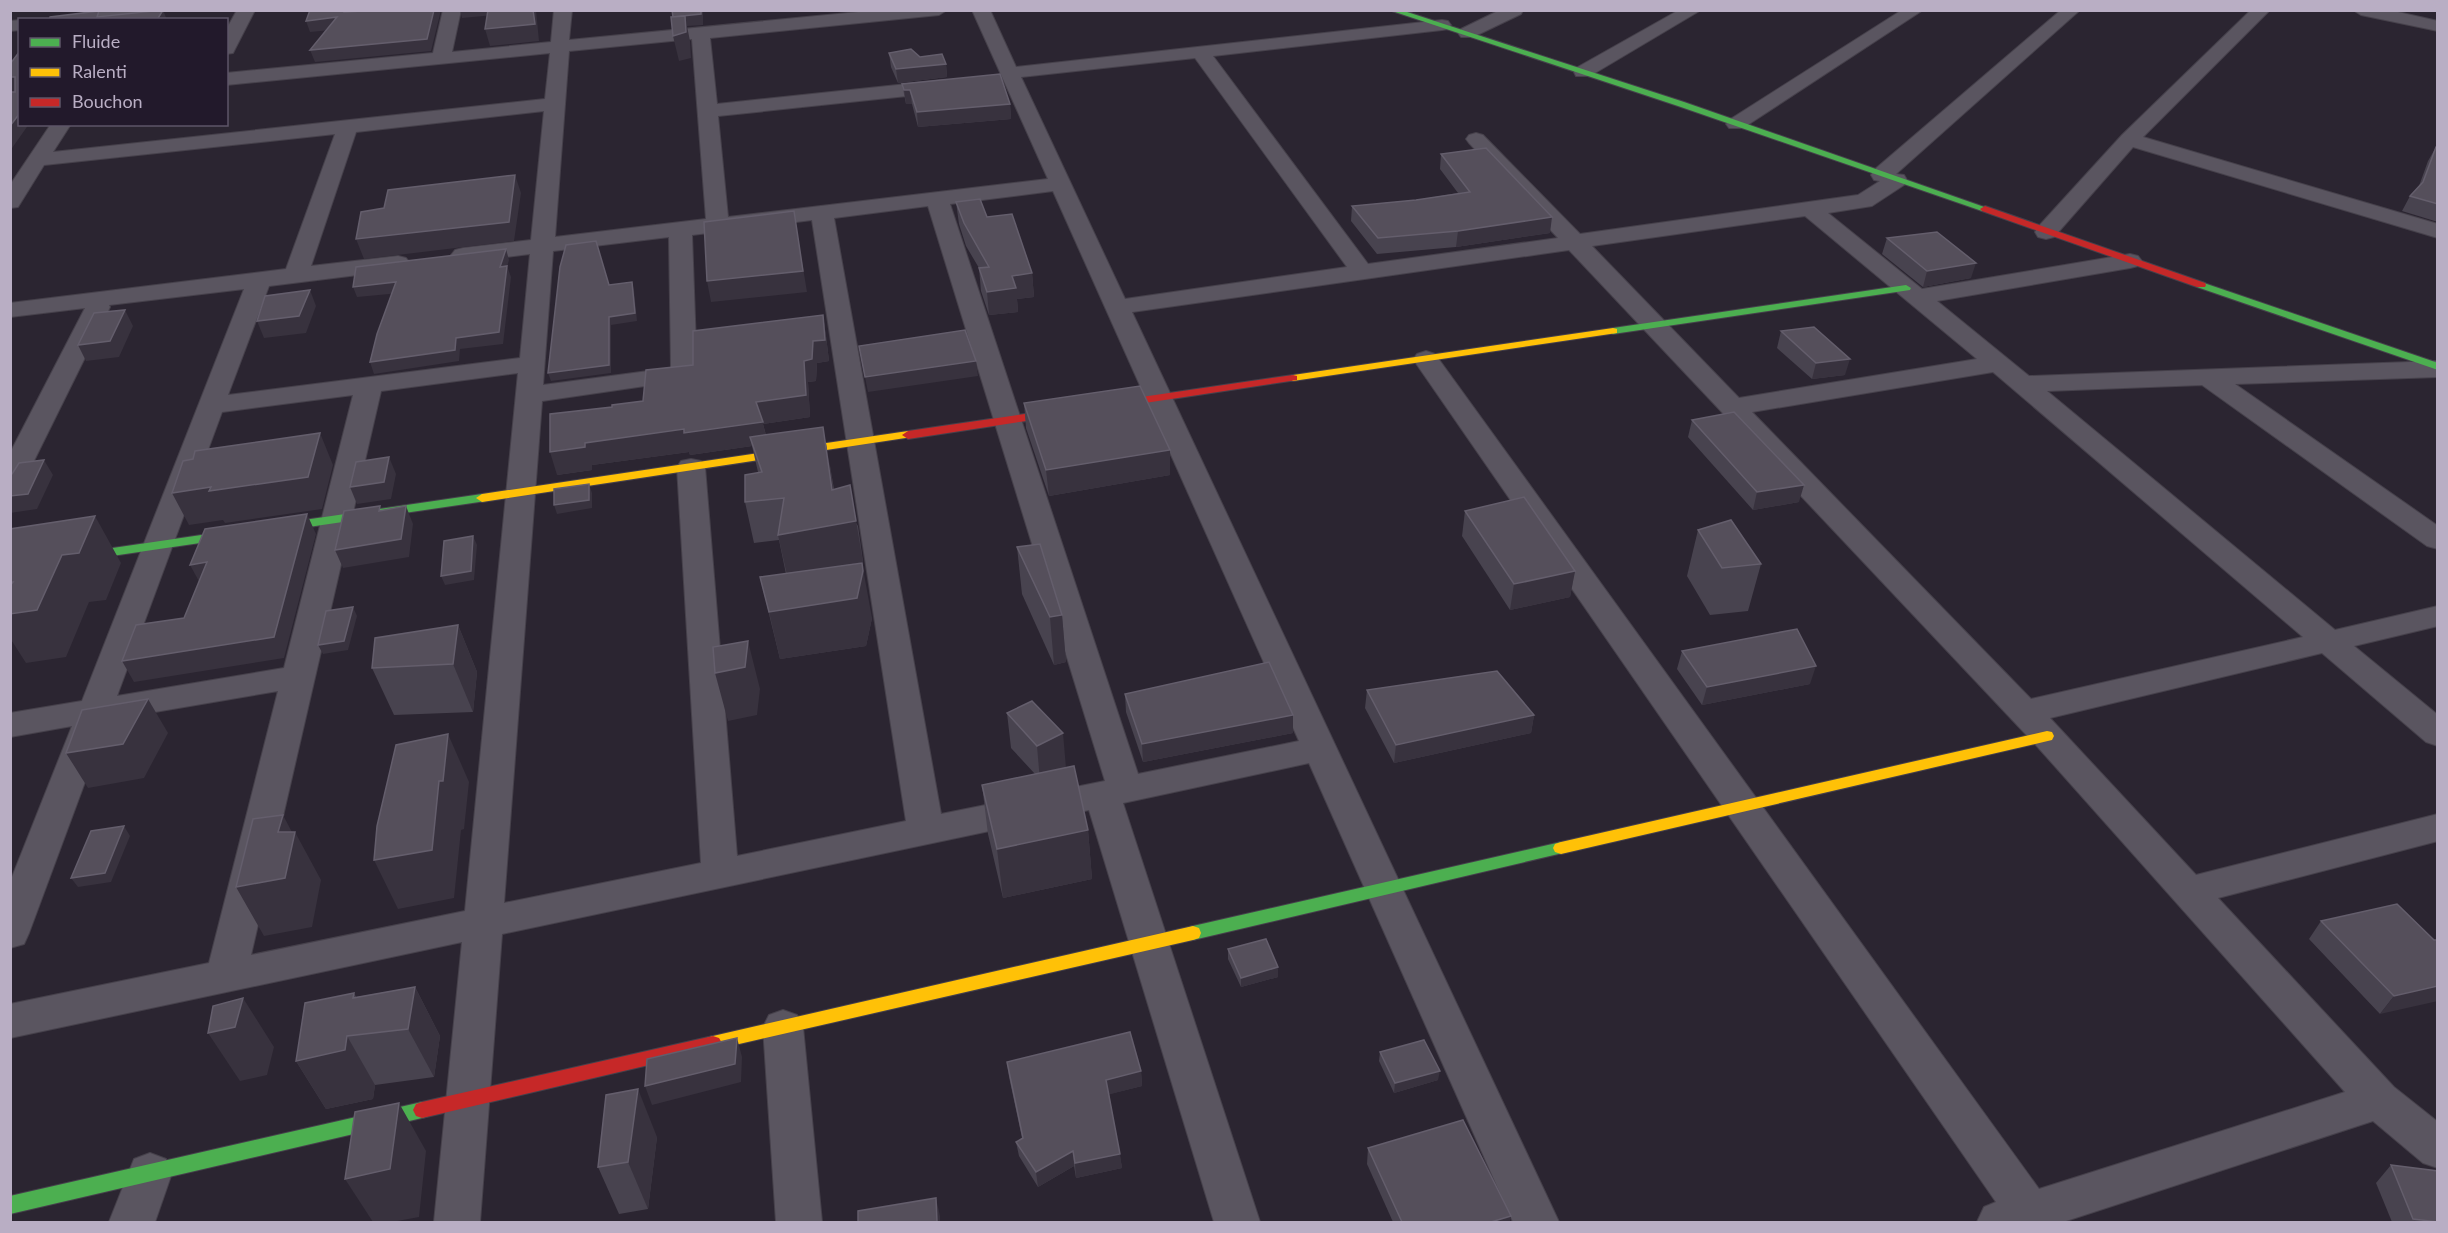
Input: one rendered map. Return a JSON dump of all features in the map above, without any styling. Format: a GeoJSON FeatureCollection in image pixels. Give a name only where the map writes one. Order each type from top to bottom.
{"type":"FeatureCollection","features":[{"type":"Feature","properties":{"kind":"street"},"geometry":{"type":"LineString","coordinates":[[228,45],[246,10]]}},
{"type":"Feature","properties":{"kind":"street"},"geometry":{"type":"LineString","coordinates":[[441,58],[452,10]]}},
{"type":"Feature","properties":{"kind":"street"},"geometry":{"type":"LineString","coordinates":[[457,1222],[563,10]]}},
{"type":"Feature","properties":{"kind":"street"},"geometry":{"type":"LineString","coordinates":[[228,79],[939,10]]}},
{"type":"Feature","properties":{"kind":"street"},"geometry":{"type":"LineString","coordinates":[[1392,10],[1736,123],[2438,368]]}},
{"type":"Feature","properties":{"kind":"street"},"geometry":{"type":"LineString","coordinates":[[1467,33],[1515,10]]}},
{"type":"Feature","properties":{"kind":"street"},"geometry":{"type":"LineString","coordinates":[[1582,72],[1693,10]]}},
{"type":"Feature","properties":{"kind":"street"},"geometry":{"type":"LineString","coordinates":[[1736,123],[1915,10]]}},
{"type":"Feature","properties":{"kind":"street"},"geometry":{"type":"LineString","coordinates":[[1117,307],[1864,201],[2072,10]]}},
{"type":"Feature","properties":{"kind":"street"},"geometry":{"type":"LineString","coordinates":[[2046,232],[2129,139],[2262,10]]}},
{"type":"Feature","properties":{"kind":"street"},"geometry":{"type":"LineString","coordinates":[[2361,10],[2438,26]]}},
{"type":"Feature","properties":{"kind":"street"},"geometry":{"type":"LineString","coordinates":[[984,11],[1004,78],[1060,184],[1536,1222]]}},
{"type":"Feature","properties":{"kind":"street"},"geometry":{"type":"LineString","coordinates":[[95,18],[128,15]]}},
{"type":"Feature","properties":{"kind":"street"},"geometry":{"type":"LineString","coordinates":[[1004,78],[1201,52],[1442,25]]}},
{"type":"Feature","properties":{"kind":"street"},"geometry":{"type":"LineString","coordinates":[[700,33],[718,225]]}},
{"type":"Feature","properties":{"kind":"street"},"geometry":{"type":"LineString","coordinates":[[1201,52],[1362,272]]}},
{"type":"Feature","properties":{"kind":"street"},"geometry":{"type":"LineString","coordinates":[[707,111],[965,84]]}},
{"type":"Feature","properties":{"kind":"street"},"geometry":{"type":"LineString","coordinates":[[37,160],[555,104]]}},
{"type":"Feature","properties":{"kind":"street"},"geometry":{"type":"LineString","coordinates":[[10,202],[60,126]]}},
{"type":"Feature","properties":{"kind":"street"},"geometry":{"type":"LineString","coordinates":[[296,275],[348,126]]}},
{"type":"Feature","properties":{"kind":"street"},"geometry":{"type":"LineString","coordinates":[[1476,139],[2036,724],[2379,1100],[2438,1149]]}},
{"type":"Feature","properties":{"kind":"street"},"geometry":{"type":"LineString","coordinates":[[2129,139],[2438,231]]}},
{"type":"Feature","properties":{"kind":"street"},"geometry":{"type":"LineString","coordinates":[[10,310],[1060,184]]}},
{"type":"Feature","properties":{"kind":"street"},"geometry":{"type":"LineString","coordinates":[[937,199],[1007,420],[1113,791],[1149,943],[1237,1222]]}},
{"type":"Feature","properties":{"kind":"street"},"geometry":{"type":"LineString","coordinates":[[1810,209],[1998,363],[2438,734]]}},
{"type":"Feature","properties":{"kind":"street"},"geometry":{"type":"LineString","coordinates":[[822,212],[926,830]]}},
{"type":"Feature","properties":{"kind":"street"},"geometry":{"type":"LineString","coordinates":[[529,395],[684,374],[680,229]]}},
{"type":"Feature","properties":{"kind":"street"},"geometry":{"type":"LineString","coordinates":[[10,567],[1654,325],[2130,261]]}},
{"type":"Feature","properties":{"kind":"street"},"geometry":{"type":"LineString","coordinates":[[10,933],[259,280]]}},
{"type":"Feature","properties":{"kind":"street"},"geometry":{"type":"LineString","coordinates":[[10,481],[103,299]]}},
{"type":"Feature","properties":{"kind":"street"},"geometry":{"type":"LineString","coordinates":[[1426,359],[1742,806],[2015,1218],[2379,1100]]}},
{"type":"Feature","properties":{"kind":"street"},"geometry":{"type":"LineString","coordinates":[[1732,406],[1998,363]]}},
{"type":"Feature","properties":{"kind":"street"},"geometry":{"type":"LineString","coordinates":[[211,405],[532,364]]}},
{"type":"Feature","properties":{"kind":"street"},"geometry":{"type":"LineString","coordinates":[[2023,384],[2438,368]]}},
{"type":"Feature","properties":{"kind":"street"},"geometry":{"type":"LineString","coordinates":[[2206,376],[2438,540]]}},
{"type":"Feature","properties":{"kind":"street"},"geometry":{"type":"LineString","coordinates":[[226,976],[369,385]]}},
{"type":"Feature","properties":{"kind":"street"},"geometry":{"type":"LineString","coordinates":[[691,467],[720,873]]}},
{"type":"Feature","properties":{"kind":"street"},"geometry":{"type":"LineString","coordinates":[[10,1205],[1742,806],[2329,642],[2438,616]]}},
{"type":"Feature","properties":{"kind":"street"},"geometry":{"type":"LineString","coordinates":[[10,725],[298,677]]}},
{"type":"Feature","properties":{"kind":"street"},"geometry":{"type":"LineString","coordinates":[[10,1021],[1319,748]]}},
{"type":"Feature","properties":{"kind":"street"},"geometry":{"type":"LineString","coordinates":[[2189,891],[2432,835]]}},
{"type":"Feature","properties":{"kind":"street"},"geometry":{"type":"LineString","coordinates":[[783,1027],[799,1222]]}},
{"type":"Feature","properties":{"kind":"street"},"geometry":{"type":"LineString","coordinates":[[132,1222],[150,1173]]}},
{"type":"Feature","properties":{"kind":"building"},"geometry":{"type":"Polygon","coordinates":[[[163,10],[158,18],[50,18],[99,11],[97,17],[163,10]]]}},
{"type":"Feature","properties":{"kind":"building"},"geometry":{"type":"Polygon","coordinates":[[[310,10],[344,10],[344,12],[434,10],[427,39],[310,50],[337,17],[306,21],[310,10]]]}},
{"type":"Feature","properties":{"kind":"building"},"geometry":{"type":"Polygon","coordinates":[[[488,10],[533,10],[535,24],[485,29],[488,10]]]}},
{"type":"Feature","properties":{"kind":"building"},"geometry":{"type":"Polygon","coordinates":[[[672,10],[701,10],[701,14],[673,17],[672,10]]]}},
{"type":"Feature","properties":{"kind":"building"},"geometry":{"type":"Polygon","coordinates":[[[685,16],[686,32],[673,36],[671,17],[685,16]]]}},
{"type":"Feature","properties":{"kind":"building"},"geometry":{"type":"Polygon","coordinates":[[[911,49],[920,57],[942,54],[946,64],[896,69],[889,53],[911,49]]]}},
{"type":"Feature","properties":{"kind":"building"},"geometry":{"type":"Polygon","coordinates":[[[18,54],[18,116],[10,126],[10,92],[15,92],[15,77],[10,77],[10,64],[18,54]]]}},
{"type":"Feature","properties":{"kind":"building"},"geometry":{"type":"Polygon","coordinates":[[[1000,74],[1010,104],[917,112],[910,90],[904,90],[902,84],[1000,74]]]}},
{"type":"Feature","properties":{"kind":"building"},"geometry":{"type":"Polygon","coordinates":[[[2436,147],[2438,147],[2438,204],[2410,196],[2423,182],[2436,147]]]}},
{"type":"Feature","properties":{"kind":"building"},"geometry":{"type":"Polygon","coordinates":[[[1486,148],[1552,217],[1458,231],[1378,238],[1352,206],[1470,192],[1441,154],[1486,148]]]}},
{"type":"Feature","properties":{"kind":"building"},"geometry":{"type":"Polygon","coordinates":[[[515,175],[509,222],[356,239],[361,212],[384,208],[388,190],[515,175]]]}},
{"type":"Feature","properties":{"kind":"building"},"geometry":{"type":"Polygon","coordinates":[[[980,199],[987,217],[1012,214],[1032,273],[1012,276],[1016,288],[987,292],[979,268],[989,267],[964,223],[956,202],[980,199]]]}},
{"type":"Feature","properties":{"kind":"building"},"geometry":{"type":"Polygon","coordinates":[[[794,211],[803,271],[707,281],[704,222],[794,211]]]}},
{"type":"Feature","properties":{"kind":"building"},"geometry":{"type":"Polygon","coordinates":[[[1937,232],[1976,263],[1927,271],[1887,238],[1937,232]]]}},
{"type":"Feature","properties":{"kind":"building"},"geometry":{"type":"Polygon","coordinates":[[[596,241],[609,285],[632,282],[635,313],[609,317],[609,365],[548,373],[560,267],[566,245],[596,241]]]}},
{"type":"Feature","properties":{"kind":"building"},"geometry":{"type":"Polygon","coordinates":[[[506,249],[500,267],[507,266],[499,332],[456,338],[455,350],[370,362],[377,334],[396,282],[353,287],[356,267],[506,249]]]}},
{"type":"Feature","properties":{"kind":"building"},"geometry":{"type":"Polygon","coordinates":[[[310,290],[299,316],[257,321],[265,296],[310,290]]]}},
{"type":"Feature","properties":{"kind":"building"},"geometry":{"type":"Polygon","coordinates":[[[125,310],[110,341],[78,345],[94,313],[125,310]]]}},
{"type":"Feature","properties":{"kind":"building"},"geometry":{"type":"Polygon","coordinates":[[[823,315],[825,340],[813,341],[812,359],[804,361],[806,395],[756,402],[763,422],[684,433],[684,429],[585,443],[585,447],[550,452],[550,414],[643,401],[646,370],[693,365],[693,331],[823,315]]]}},
{"type":"Feature","properties":{"kind":"building"},"geometry":{"type":"Polygon","coordinates":[[[1814,327],[1850,359],[1816,363],[1781,331],[1814,327]]]}},
{"type":"Feature","properties":{"kind":"building"},"geometry":{"type":"Polygon","coordinates":[[[965,330],[976,361],[865,377],[859,346],[965,330]]]}},
{"type":"Feature","properties":{"kind":"building"},"geometry":{"type":"Polygon","coordinates":[[[1140,386],[1170,450],[1046,470],[1024,403],[1140,386]]]}},
{"type":"Feature","properties":{"kind":"building"},"geometry":{"type":"Polygon","coordinates":[[[1734,412],[1804,485],[1757,492],[1692,420],[1734,412]]]}},
{"type":"Feature","properties":{"kind":"building"},"geometry":{"type":"Polygon","coordinates":[[[823,427],[832,490],[850,485],[856,521],[778,535],[784,498],[745,502],[745,475],[762,472],[750,437],[823,427]]]}},
{"type":"Feature","properties":{"kind":"building"},"geometry":{"type":"Polygon","coordinates":[[[320,433],[308,477],[209,491],[211,487],[172,493],[183,461],[193,459],[195,451],[320,433]]]}},
{"type":"Feature","properties":{"kind":"building"},"geometry":{"type":"Polygon","coordinates":[[[389,457],[384,482],[350,487],[356,462],[389,457]]]}},
{"type":"Feature","properties":{"kind":"building"},"geometry":{"type":"Polygon","coordinates":[[[44,460],[28,494],[10,496],[10,474],[19,463],[44,460]]]}},
{"type":"Feature","properties":{"kind":"building"},"geometry":{"type":"Polygon","coordinates":[[[589,484],[589,500],[554,505],[554,489],[589,484]]]}},
{"type":"Feature","properties":{"kind":"building"},"geometry":{"type":"Polygon","coordinates":[[[1524,497],[1575,571],[1514,584],[1465,511],[1524,497]]]}},
{"type":"Feature","properties":{"kind":"building"},"geometry":{"type":"Polygon","coordinates":[[[380,506],[379,511],[406,506],[401,539],[335,550],[344,511],[380,506]]]}},
{"type":"Feature","properties":{"kind":"building"},"geometry":{"type":"Polygon","coordinates":[[[307,514],[274,637],[122,661],[136,625],[184,618],[207,562],[190,565],[205,529],[307,514]]]}},
{"type":"Feature","properties":{"kind":"building"},"geometry":{"type":"Polygon","coordinates":[[[95,516],[79,553],[62,555],[37,610],[10,614],[10,586],[13,582],[10,582],[10,529],[95,516]]]}},
{"type":"Feature","properties":{"kind":"building"},"geometry":{"type":"Polygon","coordinates":[[[1731,520],[1761,564],[1722,568],[1698,530],[1731,520]]]}},
{"type":"Feature","properties":{"kind":"building"},"geometry":{"type":"Polygon","coordinates":[[[473,536],[471,571],[441,576],[444,541],[473,536]]]}},
{"type":"Feature","properties":{"kind":"building"},"geometry":{"type":"Polygon","coordinates":[[[1040,544],[1062,615],[1050,617],[1017,547],[1040,544]]]}},
{"type":"Feature","properties":{"kind":"building"},"geometry":{"type":"Polygon","coordinates":[[[862,563],[863,571],[857,598],[769,612],[760,577],[862,563]]]}},
{"type":"Feature","properties":{"kind":"building"},"geometry":{"type":"Polygon","coordinates":[[[353,607],[344,641],[318,645],[326,611],[353,607]]]}},
{"type":"Feature","properties":{"kind":"building"},"geometry":{"type":"Polygon","coordinates":[[[458,625],[453,664],[372,668],[375,638],[458,625]]]}},
{"type":"Feature","properties":{"kind":"building"},"geometry":{"type":"Polygon","coordinates":[[[1797,629],[1816,666],[1707,687],[1682,651],[1797,629]]]}},
{"type":"Feature","properties":{"kind":"building"},"geometry":{"type":"Polygon","coordinates":[[[748,641],[745,667],[715,673],[713,647],[748,641]]]}},
{"type":"Feature","properties":{"kind":"building"},"geometry":{"type":"Polygon","coordinates":[[[1269,662],[1293,715],[1142,744],[1125,694],[1269,662]]]}},
{"type":"Feature","properties":{"kind":"building"},"geometry":{"type":"Polygon","coordinates":[[[1497,671],[1534,715],[1396,745],[1367,690],[1497,671]]]}},
{"type":"Feature","properties":{"kind":"building"},"geometry":{"type":"Polygon","coordinates":[[[148,699],[123,744],[66,753],[82,710],[148,699]]]}},
{"type":"Feature","properties":{"kind":"building"},"geometry":{"type":"Polygon","coordinates":[[[1032,701],[1063,733],[1037,746],[1007,713],[1032,701]]]}},
{"type":"Feature","properties":{"kind":"building"},"geometry":{"type":"Polygon","coordinates":[[[448,734],[443,781],[439,781],[432,850],[374,860],[377,826],[396,745],[448,734]]]}},
{"type":"Feature","properties":{"kind":"building"},"geometry":{"type":"Polygon","coordinates":[[[1074,766],[1088,830],[997,849],[982,785],[1074,766]]]}},
{"type":"Feature","properties":{"kind":"building"},"geometry":{"type":"Polygon","coordinates":[[[283,815],[278,832],[295,832],[285,878],[236,887],[253,819],[283,815]]]}},
{"type":"Feature","properties":{"kind":"building"},"geometry":{"type":"Polygon","coordinates":[[[124,826],[105,873],[71,878],[91,831],[124,826]]]}},
{"type":"Feature","properties":{"kind":"building"},"geometry":{"type":"Polygon","coordinates":[[[2397,904],[2434,940],[2438,940],[2438,986],[2394,996],[2321,921],[2397,904]]]}},
{"type":"Feature","properties":{"kind":"building"},"geometry":{"type":"Polygon","coordinates":[[[1266,939],[1278,967],[1241,978],[1228,949],[1266,939]]]}},
{"type":"Feature","properties":{"kind":"building"},"geometry":{"type":"Polygon","coordinates":[[[415,987],[408,1029],[347,1036],[345,1050],[296,1061],[305,1003],[354,993],[353,998],[415,987]]]}},
{"type":"Feature","properties":{"kind":"building"},"geometry":{"type":"Polygon","coordinates":[[[243,998],[235,1027],[208,1033],[213,1006],[243,998]]]}},
{"type":"Feature","properties":{"kind":"building"},"geometry":{"type":"Polygon","coordinates":[[[1130,1032],[1141,1071],[1106,1080],[1120,1154],[1075,1163],[1073,1151],[1036,1172],[1016,1142],[1023,1138],[1007,1062],[1130,1032]]]}},
{"type":"Feature","properties":{"kind":"building"},"geometry":{"type":"Polygon","coordinates":[[[737,1038],[735,1064],[645,1086],[647,1059],[737,1038]]]}},
{"type":"Feature","properties":{"kind":"building"},"geometry":{"type":"Polygon","coordinates":[[[1424,1040],[1440,1071],[1395,1083],[1380,1052],[1424,1040]]]}},
{"type":"Feature","properties":{"kind":"building"},"geometry":{"type":"Polygon","coordinates":[[[638,1089],[628,1162],[598,1167],[606,1095],[638,1089]]]}},
{"type":"Feature","properties":{"kind":"building"},"geometry":{"type":"Polygon","coordinates":[[[399,1103],[390,1169],[345,1179],[355,1112],[399,1103]]]}},
{"type":"Feature","properties":{"kind":"building"},"geometry":{"type":"Polygon","coordinates":[[[1463,1120],[1511,1216],[1491,1222],[1402,1222],[1368,1148],[1463,1120]]]}},
{"type":"Feature","properties":{"kind":"building"},"geometry":{"type":"Polygon","coordinates":[[[2391,1165],[2438,1171],[2438,1222],[2413,1219],[2391,1165]]]}},
{"type":"Feature","properties":{"kind":"building"},"geometry":{"type":"Polygon","coordinates":[[[936,1198],[937,1222],[858,1222],[858,1211],[936,1198]]]}},
{"type":"Feature","properties":{"kind":"traffic: fast"},"geometry":{"type":"LineString","coordinates":[[1392,10],[1681,104],[1985,209]]}},
{"type":"Feature","properties":{"kind":"traffic: fast"},"geometry":{"type":"LineString","coordinates":[[2201,285],[2438,367]]}},
{"type":"Feature","properties":{"kind":"traffic: fast"},"geometry":{"type":"LineString","coordinates":[[1613,331],[1906,288]]}},
{"type":"Feature","properties":{"kind":"traffic: fast"},"geometry":{"type":"LineString","coordinates":[[10,567],[482,498]]}},
{"type":"Feature","properties":{"kind":"traffic: fast"},"geometry":{"type":"LineString","coordinates":[[1193,933],[1561,848]]}},
{"type":"Feature","properties":{"kind":"traffic: fast"},"geometry":{"type":"LineString","coordinates":[[10,1205],[422,1110]]}},
{"type":"Feature","properties":{"kind":"traffic: slow"},"geometry":{"type":"LineString","coordinates":[[1293,378],[1613,331]]}},
{"type":"Feature","properties":{"kind":"traffic: slow"},"geometry":{"type":"LineString","coordinates":[[482,498],[908,435]]}},
{"type":"Feature","properties":{"kind":"traffic: slow"},"geometry":{"type":"LineString","coordinates":[[1561,848],[2047,736]]}},
{"type":"Feature","properties":{"kind":"traffic: slow"},"geometry":{"type":"LineString","coordinates":[[713,1043],[1193,933]]}},
{"type":"Feature","properties":{"kind":"traffic: jam"},"geometry":{"type":"LineString","coordinates":[[1985,209],[2201,285]]}},
{"type":"Feature","properties":{"kind":"traffic: jam"},"geometry":{"type":"LineString","coordinates":[[908,435],[1293,378]]}},
{"type":"Feature","properties":{"kind":"traffic: jam"},"geometry":{"type":"LineString","coordinates":[[422,1110],[713,1043]]}}]}
